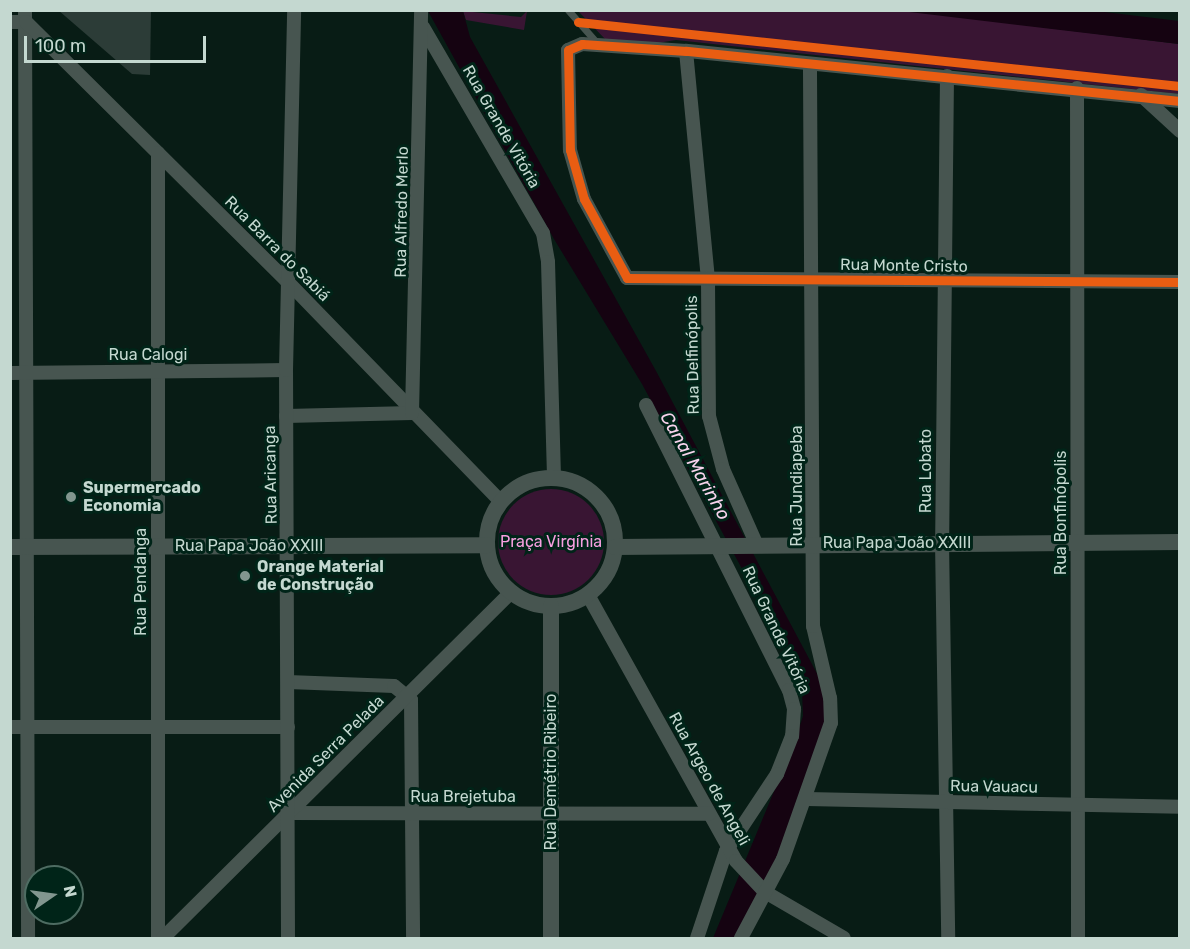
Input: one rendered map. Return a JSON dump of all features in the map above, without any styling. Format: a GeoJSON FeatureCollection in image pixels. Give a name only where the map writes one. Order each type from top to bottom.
{"type":"FeatureCollection","features":[{"type":"Feature","properties":{"kind":"street","name":"Rua Aricanga"},"geometry":{"type":"LineString","coordinates":[[288,939],[286,370],[294,10]]}},
{"type":"Feature","properties":{"kind":"street","name":"Rua Alfredo Merlo"},"geometry":{"type":"LineString","coordinates":[[412,413],[421,10]]}},
{"type":"Feature","properties":{"kind":"street","name":"Rua Barra do Sabiá"},"geometry":{"type":"LineString","coordinates":[[26,16],[158,153],[288,280],[412,413],[501,502]]}},
{"type":"Feature","properties":{"kind":"street"},"geometry":{"type":"LineString","coordinates":[[10,22],[26,16],[17,373],[28,548],[28,939]]}},
{"type":"Feature","properties":{"kind":"street","name":"Rua Grande Vitória"},"geometry":{"type":"LineString","coordinates":[[422,26],[534,217],[546,247],[554,478]]}},
{"type":"Feature","properties":{"kind":"street","name":"Rua Monte Cristo"},"geometry":{"type":"LineString","coordinates":[[598,45],[577,44],[568,50],[570,150],[584,199],[627,278],[1179,282]]}},
{"type":"Feature","properties":{"kind":"street"},"geometry":{"type":"LineString","coordinates":[[598,45],[1077,87],[1178,102]]}},
{"type":"Feature","properties":{"kind":"street","name":"Rua Delfinópolis"},"geometry":{"type":"LineString","coordinates":[[686,51],[708,280],[709,416],[723,469],[753,543]]}},
{"type":"Feature","properties":{"kind":"street","name":"Rua Jundiapeba"},"geometry":{"type":"LineString","coordinates":[[762,890],[807,799],[831,723],[830,698],[815,643],[813,543],[815,280],[810,64]]}},
{"type":"Feature","properties":{"kind":"street","name":"Rua Lobato"},"geometry":{"type":"LineString","coordinates":[[946,76],[942,282],[942,542],[948,939]]}},
{"type":"Feature","properties":{"kind":"street","name":"Rua Bonfinópolis"},"geometry":{"type":"LineString","coordinates":[[1077,87],[1077,544],[1080,806],[1078,939]]}},
{"type":"Feature","properties":{"kind":"street"},"geometry":{"type":"LineString","coordinates":[[1141,95],[1179,131]]}},
{"type":"Feature","properties":{"kind":"street","name":"Rua Pendanga"},"geometry":{"type":"LineString","coordinates":[[158,153],[158,939]]}},
{"type":"Feature","properties":{"kind":"street","name":"Rua Calogi"},"geometry":{"type":"LineString","coordinates":[[17,373],[286,370]]}},
{"type":"Feature","properties":{"kind":"street","name":"Rua Grande Vitória"},"geometry":{"type":"LineString","coordinates":[[646,405],[721,543],[789,690],[794,719],[777,774],[727,849],[697,939]]}},
{"type":"Feature","properties":{"kind":"street"},"geometry":{"type":"LineString","coordinates":[[286,416],[412,413]]}},
{"type":"Feature","properties":{"kind":"street"},"geometry":{"type":"LineString","coordinates":[[554,478],[577,484],[601,503],[612,524],[615,547],[607,574],[588,595],[551,606],[512,592],[495,571],[487,545],[490,522],[501,502],[525,484],[554,478]]}},
{"type":"Feature","properties":{"kind":"street","name":"Rua Papa João XXIII"},"geometry":{"type":"LineString","coordinates":[[615,547],[721,543],[1179,542]]}},
{"type":"Feature","properties":{"kind":"street","name":"Rua Papa João XXIII"},"geometry":{"type":"LineString","coordinates":[[10,547],[487,545]]}},
{"type":"Feature","properties":{"kind":"street","name":"Avenida Serra Pelada"},"geometry":{"type":"LineString","coordinates":[[163,939],[512,592]]}},
{"type":"Feature","properties":{"kind":"street","name":"Rua Argeo de Angeli"},"geometry":{"type":"LineString","coordinates":[[588,595],[727,849],[762,890],[844,939]]}},
{"type":"Feature","properties":{"kind":"street","name":"Rua Demétrio Ribeiro"},"geometry":{"type":"LineString","coordinates":[[551,606],[551,939]]}},
{"type":"Feature","properties":{"kind":"street"},"geometry":{"type":"LineString","coordinates":[[288,682],[394,686],[408,696],[412,710],[413,939]]}},
{"type":"Feature","properties":{"kind":"street"},"geometry":{"type":"LineString","coordinates":[[10,727],[288,727]]}},
{"type":"Feature","properties":{"kind":"street","name":"Rua Vauacu"},"geometry":{"type":"LineString","coordinates":[[807,799],[1179,807]]}},
{"type":"Feature","properties":{"kind":"street","name":"Rua Brejetuba"},"geometry":{"type":"LineString","coordinates":[[289,814],[708,814]]}},
{"type":"Feature","properties":{"kind":"street"},"geometry":{"type":"LineString","coordinates":[[741,939],[762,890]]}},
{"type":"Feature","properties":{"kind":"lane"},"geometry":{"type":"LineString","coordinates":[[568,10],[598,45]]}},
{"type":"Feature","properties":{"kind":"green space"},"geometry":{"type":"Polygon","coordinates":[[[901,10],[1179,44],[1179,94],[676,40],[651,44],[605,39],[578,11],[901,10]]]}},
{"type":"Feature","properties":{"kind":"green space"},"geometry":{"type":"Polygon","coordinates":[[[463,11],[521,17],[527,11],[524,30],[466,20],[463,11]]]}},
{"type":"Feature","properties":{"kind":"green space","name":"Praça Virgínia"},"geometry":{"type":"Polygon","coordinates":[[[551,489],[571,493],[588,505],[600,522],[604,542],[600,562],[588,579],[571,591],[551,595],[531,591],[514,579],[502,562],[498,542],[502,522],[514,505],[531,493],[551,489]]]}},
{"type":"Feature","properties":{"kind":"water"},"geometry":{"type":"Polygon","coordinates":[[[1088,10],[1179,21],[1179,44],[901,11],[1088,10]]]}},
{"type":"Feature","properties":{"kind":"water","name":"Canal Marinho"},"geometry":{"type":"Polygon","coordinates":[[[428,11],[463,11],[470,37],[656,371],[822,683],[827,731],[787,838],[735,938],[713,938],[795,741],[803,716],[802,690],[793,663],[642,384],[554,239],[428,11]]]}},
{"type":"Feature","properties":{"kind":"building"},"geometry":{"type":"Polygon","coordinates":[[[58,10],[151,10],[150,75],[132,74],[58,10]]]}},
{"type":"Feature","properties":{"kind":"cycle path"},"geometry":{"type":"LineString","coordinates":[[578,22],[1180,86]]}},
{"type":"Feature","properties":{"kind":"cycle path"},"geometry":{"type":"LineString","coordinates":[[1180,101],[686,51],[582,44],[568,50],[570,150],[584,199],[627,278],[1180,282]]}},
{"type":"Feature","properties":{"kind":"place","name":"Supermercado Economia"},"geometry":{"type":"Point","coordinates":[71,497]}},
{"type":"Feature","properties":{"kind":"place","name":"Orange Material de Construção"},"geometry":{"type":"Point","coordinates":[245,576]}}]}
